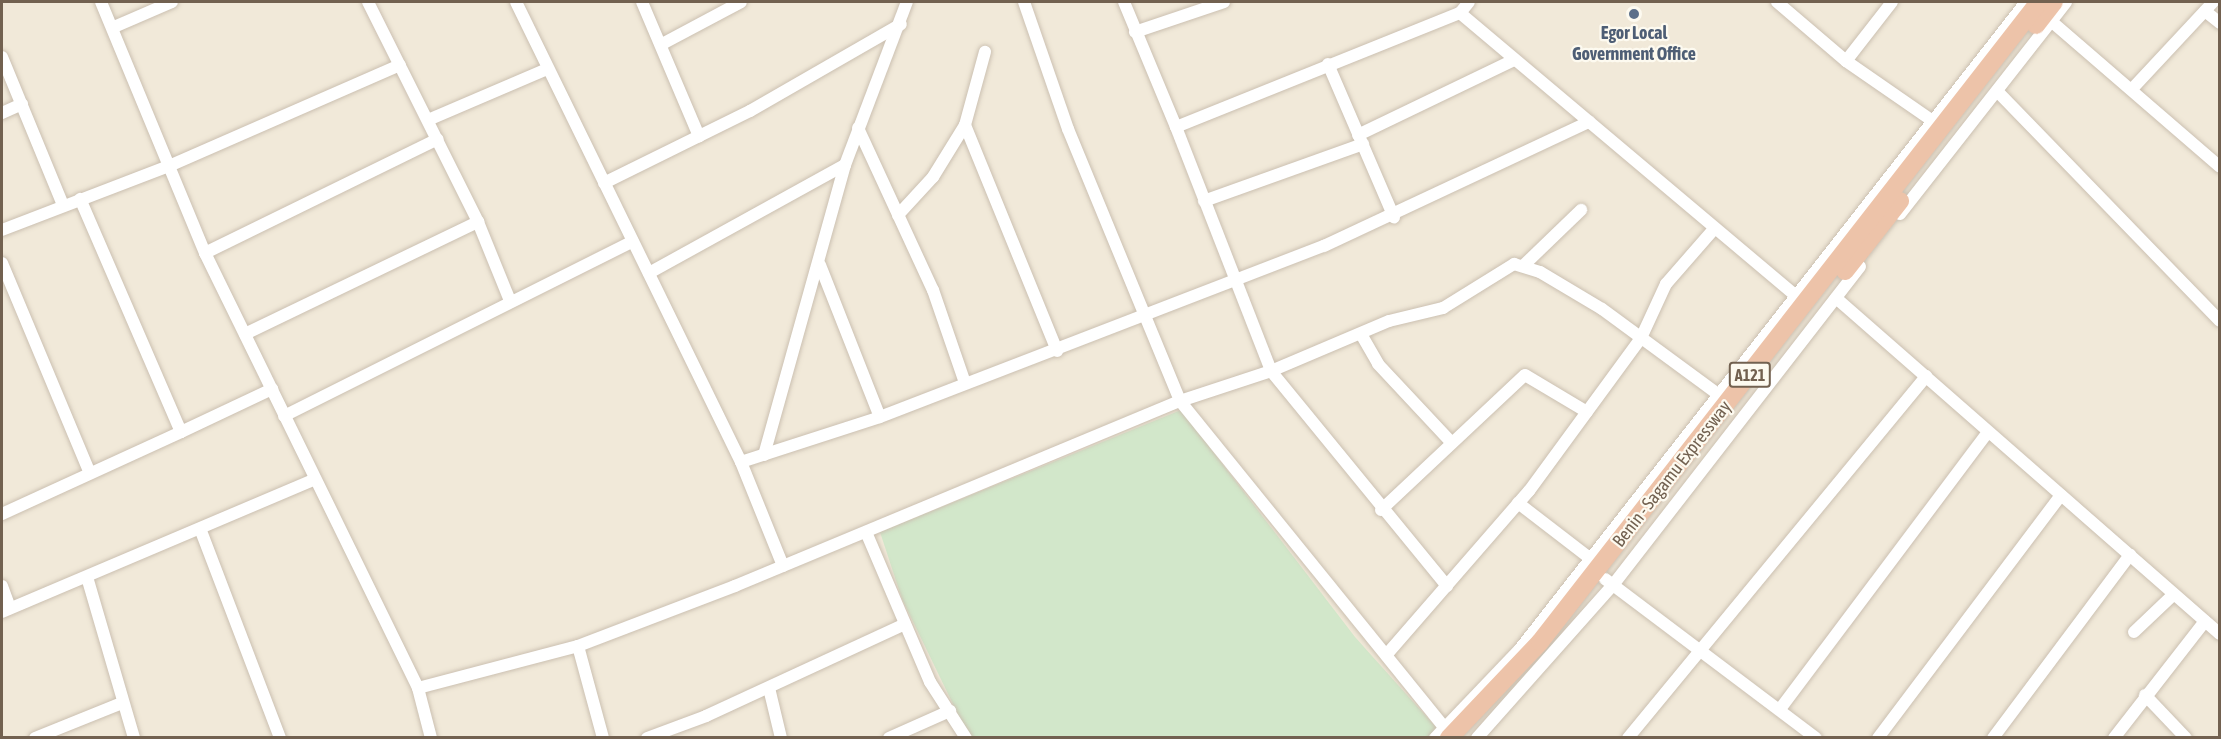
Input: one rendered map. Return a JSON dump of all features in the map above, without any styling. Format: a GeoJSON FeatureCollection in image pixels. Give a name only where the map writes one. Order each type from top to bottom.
{"type":"FeatureCollection","features":[{"type":"Feature","properties":{"kind":"highway","name":"Benin - Sagamu Expressway"},"geometry":{"type":"LineString","coordinates":[[1448,733],[1544,646],[2039,2]]}},
{"type":"Feature","properties":{"kind":"highway","name":"A121"},"geometry":{"type":"LineString","coordinates":[[1465,738],[1544,646],[1609,582],[2054,2]]}},
{"type":"Feature","properties":{"kind":"street"},"geometry":{"type":"LineString","coordinates":[[101,2],[114,27],[205,253],[418,688],[430,738]]}},
{"type":"Feature","properties":{"kind":"street"},"geometry":{"type":"LineString","coordinates":[[114,27],[172,2]]}},
{"type":"Feature","properties":{"kind":"street"},"geometry":{"type":"LineString","coordinates":[[368,2],[478,222],[510,301]]}},
{"type":"Feature","properties":{"kind":"street"},"geometry":{"type":"LineString","coordinates":[[516,2],[741,462],[783,566]]}},
{"type":"Feature","properties":{"kind":"street"},"geometry":{"type":"LineString","coordinates":[[642,2],[664,43],[699,136]]}},
{"type":"Feature","properties":{"kind":"street"},"geometry":{"type":"LineString","coordinates":[[664,43],[741,2]]}},
{"type":"Feature","properties":{"kind":"street"},"geometry":{"type":"LineString","coordinates":[[764,455],[820,264],[845,165],[901,24],[907,2]]}},
{"type":"Feature","properties":{"kind":"street"},"geometry":{"type":"LineString","coordinates":[[1024,2],[1068,129],[1180,401],[1236,477],[1388,653],[1448,733]]}},
{"type":"Feature","properties":{"kind":"street"},"geometry":{"type":"LineString","coordinates":[[1124,2],[1271,371],[1381,510],[1447,586]]}},
{"type":"Feature","properties":{"kind":"street"},"geometry":{"type":"LineString","coordinates":[[1135,32],[1224,2]]}},
{"type":"Feature","properties":{"kind":"street"},"geometry":{"type":"LineString","coordinates":[[1176,128],[1328,64],[1460,13],[1469,2]]}},
{"type":"Feature","properties":{"kind":"street"},"geometry":{"type":"LineString","coordinates":[[1777,2],[1846,61],[1934,122]]}},
{"type":"Feature","properties":{"kind":"street"},"geometry":{"type":"LineString","coordinates":[[1846,61],[1892,2]]}},
{"type":"Feature","properties":{"kind":"street"},"geometry":{"type":"LineString","coordinates":[[1435,738],[1448,733],[1520,649],[2026,2]]}},
{"type":"Feature","properties":{"kind":"street"},"geometry":{"type":"LineString","coordinates":[[1477,738],[1609,582],[1836,298],[2066,2]]}},
{"type":"Feature","properties":{"kind":"street"},"geometry":{"type":"LineString","coordinates":[[2132,89],[2209,6],[2220,23]]}},
{"type":"Feature","properties":{"kind":"street"},"geometry":{"type":"LineString","coordinates":[[1460,13],[1796,296]]}},
{"type":"Feature","properties":{"kind":"street"},"geometry":{"type":"LineString","coordinates":[[2051,21],[2220,167]]}},
{"type":"Feature","properties":{"kind":"street"},"geometry":{"type":"LineString","coordinates":[[604,183],[699,136],[901,24]]}},
{"type":"Feature","properties":{"kind":"street"},"geometry":{"type":"LineString","coordinates":[[898,214],[933,177],[964,125],[985,52]]}},
{"type":"Feature","properties":{"kind":"street"},"geometry":{"type":"LineString","coordinates":[[2,57],[63,205]]}},
{"type":"Feature","properties":{"kind":"street"},"geometry":{"type":"LineString","coordinates":[[1204,201],[1360,139],[1514,60]]}},
{"type":"Feature","properties":{"kind":"street"},"geometry":{"type":"LineString","coordinates":[[1328,64],[1395,217]]}},
{"type":"Feature","properties":{"kind":"street"},"geometry":{"type":"LineString","coordinates":[[2,230],[169,166],[400,65]]}},
{"type":"Feature","properties":{"kind":"street"},"geometry":{"type":"LineString","coordinates":[[428,120],[548,69]]}},
{"type":"Feature","properties":{"kind":"street"},"geometry":{"type":"LineString","coordinates":[[1997,91],[2220,321]]}},
{"type":"Feature","properties":{"kind":"street"},"geometry":{"type":"LineString","coordinates":[[2,113],[22,104]]}},
{"type":"Feature","properties":{"kind":"street"},"geometry":{"type":"LineString","coordinates":[[741,462],[880,417],[965,383],[1057,351],[1234,278],[1395,217],[1589,122]]}},
{"type":"Feature","properties":{"kind":"street"},"geometry":{"type":"LineString","coordinates":[[964,125],[1057,351]]}},
{"type":"Feature","properties":{"kind":"street"},"geometry":{"type":"LineString","coordinates":[[858,128],[933,290],[965,383]]}},
{"type":"Feature","properties":{"kind":"street"},"geometry":{"type":"LineString","coordinates":[[205,253],[438,139]]}},
{"type":"Feature","properties":{"kind":"street"},"geometry":{"type":"LineString","coordinates":[[649,273],[845,165]]}},
{"type":"Feature","properties":{"kind":"street"},"geometry":{"type":"LineString","coordinates":[[80,199],[181,432]]}},
{"type":"Feature","properties":{"kind":"street"},"geometry":{"type":"LineString","coordinates":[[418,688],[578,646],[783,566],[1180,401],[1271,371],[1361,334],[1443,308],[1498,270],[1523,266],[1581,210]]}},
{"type":"Feature","properties":{"kind":"street"},"geometry":{"type":"LineString","coordinates":[[245,334],[478,222]]}},
{"type":"Feature","properties":{"kind":"street"},"geometry":{"type":"LineString","coordinates":[[1388,653],[1518,503],[1641,338],[1666,284],[1714,229]]}},
{"type":"Feature","properties":{"kind":"street"},"geometry":{"type":"LineString","coordinates":[[284,416],[633,241]]}},
{"type":"Feature","properties":{"kind":"street"},"geometry":{"type":"LineString","coordinates":[[2,263],[90,473]]}},
{"type":"Feature","properties":{"kind":"street"},"geometry":{"type":"LineString","coordinates":[[820,264],[880,417]]}},
{"type":"Feature","properties":{"kind":"street"},"geometry":{"type":"LineString","coordinates":[[1523,266],[1602,309],[1719,395]]}},
{"type":"Feature","properties":{"kind":"street"},"geometry":{"type":"LineString","coordinates":[[1836,298],[2220,634]]}},
{"type":"Feature","properties":{"kind":"street"},"geometry":{"type":"LineString","coordinates":[[1361,334],[1378,364],[1452,443]]}},
{"type":"Feature","properties":{"kind":"street"},"geometry":{"type":"LineString","coordinates":[[1381,510],[1525,375],[1587,412]]}},
{"type":"Feature","properties":{"kind":"street"},"geometry":{"type":"LineString","coordinates":[[1628,738],[1926,376]]}},
{"type":"Feature","properties":{"kind":"street"},"geometry":{"type":"LineString","coordinates":[[2,514],[272,389]]}},
{"type":"Feature","properties":{"kind":"street"},"geometry":{"type":"LineString","coordinates":[[1780,709],[1988,432]]}},
{"type":"Feature","properties":{"kind":"street"},"geometry":{"type":"LineString","coordinates":[[2,586],[6,610],[201,531],[315,479]]}},
{"type":"Feature","properties":{"kind":"street"},"geometry":{"type":"LineString","coordinates":[[1878,738],[2061,495]]}},
{"type":"Feature","properties":{"kind":"street"},"geometry":{"type":"LineString","coordinates":[[1518,503],[1591,559]]}},
{"type":"Feature","properties":{"kind":"street"},"geometry":{"type":"LineString","coordinates":[[201,531],[280,738]]}},
{"type":"Feature","properties":{"kind":"street"},"geometry":{"type":"LineString","coordinates":[[866,532],[930,682],[966,738]]}},
{"type":"Feature","properties":{"kind":"street"},"geometry":{"type":"LineString","coordinates":[[1993,738],[2130,555]]}},
{"type":"Feature","properties":{"kind":"street"},"geometry":{"type":"LineString","coordinates":[[87,577],[134,738]]}},
{"type":"Feature","properties":{"kind":"street"},"geometry":{"type":"LineString","coordinates":[[1609,582],[1816,738]]}},
{"type":"Feature","properties":{"kind":"street"},"geometry":{"type":"LineString","coordinates":[[2134,632],[2174,594]]}},
{"type":"Feature","properties":{"kind":"street"},"geometry":{"type":"LineString","coordinates":[[2114,738],[2145,695],[2205,621]]}},
{"type":"Feature","properties":{"kind":"street"},"geometry":{"type":"LineString","coordinates":[[646,738],[769,688],[905,624]]}},
{"type":"Feature","properties":{"kind":"street"},"geometry":{"type":"LineString","coordinates":[[578,646],[603,738]]}},
{"type":"Feature","properties":{"kind":"street"},"geometry":{"type":"LineString","coordinates":[[769,688],[781,738]]}},
{"type":"Feature","properties":{"kind":"street"},"geometry":{"type":"LineString","coordinates":[[2145,695],[2186,738]]}},
{"type":"Feature","properties":{"kind":"street"},"geometry":{"type":"LineString","coordinates":[[35,738],[122,703]]}},
{"type":"Feature","properties":{"kind":"street"},"geometry":{"type":"LineString","coordinates":[[889,738],[950,711]]}},
{"type":"Feature","properties":{"kind":"shaded area"},"geometry":{"type":"Polygon","coordinates":[[[2,2],[2219,2],[2219,737],[2,737],[2,2]]]}},
{"type":"Feature","properties":{"kind":"green space"},"geometry":{"type":"Polygon","coordinates":[[[1181,410],[1355,637],[1442,734],[1439,738],[969,737],[902,599],[880,532],[1181,410]]]}},
{"type":"Feature","properties":{"kind":"place","name":"Egor Local Government Office"},"geometry":{"type":"Point","coordinates":[1634,14]}}]}
